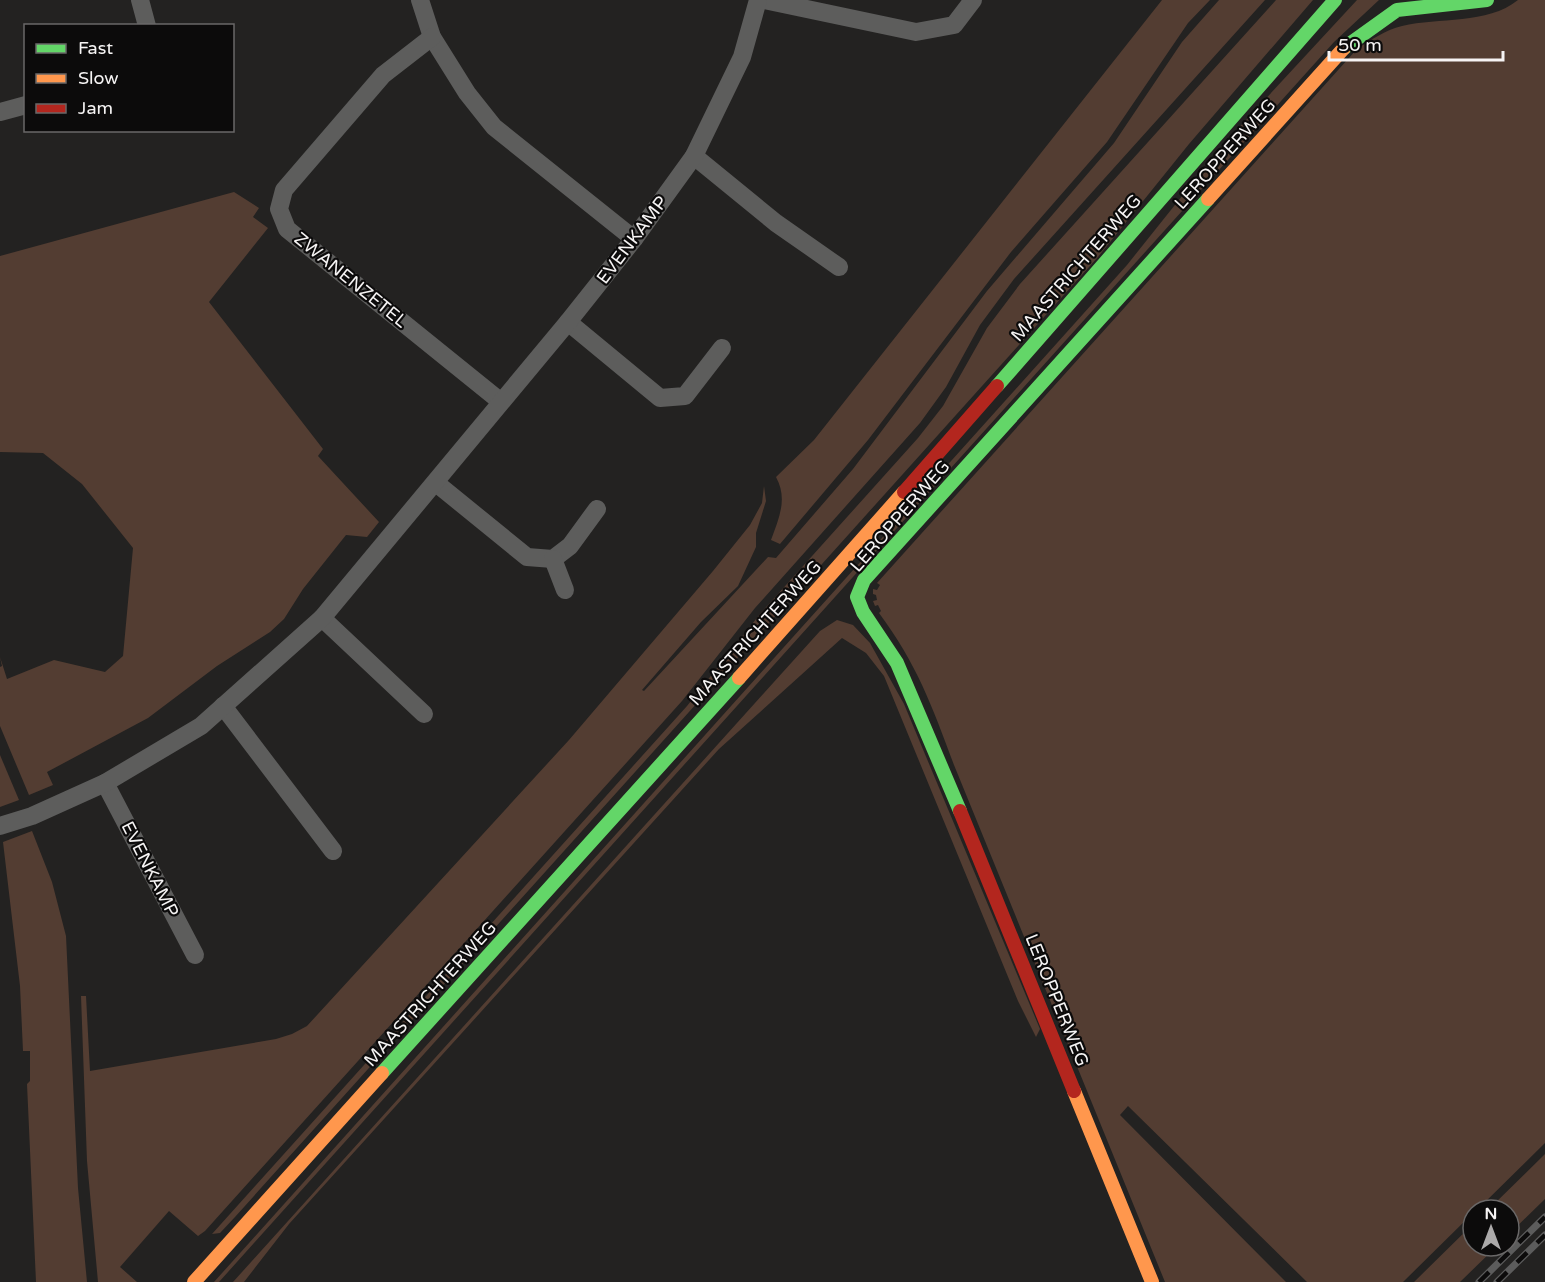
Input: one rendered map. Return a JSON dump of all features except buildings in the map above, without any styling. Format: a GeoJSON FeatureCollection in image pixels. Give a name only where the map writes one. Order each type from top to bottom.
{"type":"FeatureCollection","features":[{"type":"Feature","properties":{"kind":"main road","name":"MAASTRICHTERWEG"},"geometry":{"type":"LineString","coordinates":[[194,1282],[814,595],[1335,0]]}},
{"type":"Feature","properties":{"kind":"main road","name":"LEROPPERWEG"},"geometry":{"type":"LineString","coordinates":[[1152,1282],[926,728],[897,663],[863,612],[857,597],[864,580],[1351,41],[1397,10],[1487,0]]}},
{"type":"Feature","properties":{"kind":"street"},"geometry":{"type":"LineString","coordinates":[[140,0],[146,24]]}},
{"type":"Feature","properties":{"kind":"street"},"geometry":{"type":"LineString","coordinates":[[420,0],[432,37],[467,93],[494,127],[634,239]]}},
{"type":"Feature","properties":{"kind":"street","name":"EVENKAMP"},"geometry":{"type":"LineString","coordinates":[[0,826],[32,816],[105,783],[201,726],[322,618],[436,483],[500,401],[568,322],[634,239],[694,156],[742,57],[758,0]]}},
{"type":"Feature","properties":{"kind":"street"},"geometry":{"type":"LineString","coordinates":[[764,0],[916,32],[954,25],[973,0]]}},
{"type":"Feature","properties":{"kind":"street","name":"ZWANENZETEL"},"geometry":{"type":"LineString","coordinates":[[432,37],[383,75],[284,190],[279,209],[287,229],[500,401]]}},
{"type":"Feature","properties":{"kind":"street"},"geometry":{"type":"LineString","coordinates":[[0,111],[24,105]]}},
{"type":"Feature","properties":{"kind":"street"},"geometry":{"type":"LineString","coordinates":[[694,156],[776,223],[839,267]]}},
{"type":"Feature","properties":{"kind":"street"},"geometry":{"type":"LineString","coordinates":[[568,322],[660,398],[685,396],[722,348]]}},
{"type":"Feature","properties":{"kind":"street"},"geometry":{"type":"LineString","coordinates":[[436,483],[527,557],[553,559],[570,546],[597,509]]}},
{"type":"Feature","properties":{"kind":"street"},"geometry":{"type":"LineString","coordinates":[[553,559],[565,590]]}},
{"type":"Feature","properties":{"kind":"street"},"geometry":{"type":"LineString","coordinates":[[322,618],[424,714]]}},
{"type":"Feature","properties":{"kind":"street"},"geometry":{"type":"LineString","coordinates":[[223,706],[333,851]]}},
{"type":"Feature","properties":{"kind":"street","name":"EVENKAMP"},"geometry":{"type":"LineString","coordinates":[[105,783],[195,955]]}},
{"type":"Feature","properties":{"kind":"shaded area"},"geometry":{"type":"Polygon","coordinates":[[[1162,0],[1210,0],[1188,23],[1107,142],[1011,252],[868,440],[780,544],[771,540],[782,501],[780,485],[776,477],[814,440],[1162,0]]]}},
{"type":"Feature","properties":{"kind":"shaded area"},"geometry":{"type":"Polygon","coordinates":[[[1219,0],[1265,0],[1014,279],[980,325],[946,387],[920,423],[755,608],[682,701],[205,1231],[198,1236],[169,1211],[120,1267],[137,1282],[98,1282],[87,1161],[81,996],[86,996],[90,1071],[276,1039],[307,1026],[569,740],[713,571],[750,525],[762,503],[764,486],[766,501],[756,533],[756,547],[738,586],[701,622],[642,690],[644,691],[768,557],[776,558],[853,469],[987,291],[1114,143],[1182,42],[1219,0]]]}},
{"type":"Feature","properties":{"kind":"shaded area"},"geometry":{"type":"Polygon","coordinates":[[[1276,0],[1313,0],[1189,144],[1098,257],[235,1217],[220,1233],[212,1234],[687,706],[760,614],[918,438],[943,406],[987,328],[1020,284],[1276,0]]]}},
{"type":"Feature","properties":{"kind":"shaded area"},"geometry":{"type":"Polygon","coordinates":[[[1357,0],[1379,0],[1334,42],[219,1282],[214,1282],[1127,265],[1222,146],[1357,0]]]}},
{"type":"Feature","properties":{"kind":"shaded area"},"geometry":{"type":"Polygon","coordinates":[[[1518,0],[1545,0],[1545,1143],[1489,1198],[1461,1198],[1461,1225],[1403,1282],[1307,1282],[1128,1106],[1120,1115],[1286,1282],[1165,1282],[931,704],[904,650],[879,613],[881,611],[878,605],[875,606],[873,601],[877,600],[873,589],[877,590],[880,585],[877,583],[1357,49],[1396,28],[1416,23],[1477,17],[1506,8],[1518,0]]]}},
{"type":"Feature","properties":{"kind":"shaded area"},"geometry":{"type":"Polygon","coordinates":[[[234,192],[259,208],[253,217],[268,228],[209,302],[323,449],[318,456],[379,522],[367,537],[346,535],[303,589],[284,619],[270,632],[217,666],[148,718],[47,772],[53,785],[29,795],[0,726],[0,667],[2,666],[0,657],[7,679],[54,660],[105,672],[123,656],[133,548],[82,484],[43,453],[0,452],[0,256],[234,192]]]}},
{"type":"Feature","properties":{"kind":"shaded area"},"geometry":{"type":"Polygon","coordinates":[[[837,620],[853,625],[870,643],[904,704],[1040,1029],[1036,1037],[1018,1001],[884,676],[866,653],[842,638],[719,749],[289,1224],[244,1282],[233,1282],[820,631],[837,620]]]}},
{"type":"Feature","properties":{"kind":"shaded area"},"geometry":{"type":"Polygon","coordinates":[[[0,755],[19,800],[0,807],[0,755]]]}},
{"type":"Feature","properties":{"kind":"shaded area"},"geometry":{"type":"Polygon","coordinates":[[[32,831],[52,882],[66,936],[78,1188],[87,1282],[36,1282],[27,1084],[30,1081],[30,1051],[23,1051],[20,986],[3,842],[32,831]]]}},
{"type":"Feature","properties":{"kind":"shaded area"},"geometry":{"type":"Polygon","coordinates":[[[1545,1154],[1545,1199],[1521,1222],[1521,1198],[1500,1198],[1545,1154]]]}},
{"type":"Feature","properties":{"kind":"shaded area"},"geometry":{"type":"Polygon","coordinates":[[[1461,1236],[1461,1258],[1485,1258],[1460,1282],[1414,1282],[1461,1236]]]}},
{"type":"Feature","properties":{"kind":"railway"},"geometry":{"type":"LineString","coordinates":[[1479,1282],[1545,1217]]}},
{"type":"Feature","properties":{"kind":"railway"},"geometry":{"type":"LineString","coordinates":[[1497,1282],[1545,1235]]}},
{"type":"Feature","properties":{"kind":"traffic: fast"},"geometry":{"type":"LineString","coordinates":[[997,386],[1335,0]]}},
{"type":"Feature","properties":{"kind":"traffic: fast"},"geometry":{"type":"LineString","coordinates":[[1344,48],[1397,10],[1487,0]]}},
{"type":"Feature","properties":{"kind":"traffic: fast"},"geometry":{"type":"LineString","coordinates":[[960,811],[897,663],[863,612],[857,597],[864,580],[1208,199]]}},
{"type":"Feature","properties":{"kind":"traffic: fast"},"geometry":{"type":"LineString","coordinates":[[382,1073],[739,678]]}},
{"type":"Feature","properties":{"kind":"traffic: slow"},"geometry":{"type":"LineString","coordinates":[[1208,199],[1344,48]]}},
{"type":"Feature","properties":{"kind":"traffic: slow"},"geometry":{"type":"LineString","coordinates":[[739,678],[904,492]]}},
{"type":"Feature","properties":{"kind":"traffic: slow"},"geometry":{"type":"LineString","coordinates":[[194,1282],[382,1073]]}},
{"type":"Feature","properties":{"kind":"traffic: slow"},"geometry":{"type":"LineString","coordinates":[[1074,1091],[1152,1282]]}},
{"type":"Feature","properties":{"kind":"traffic: jam"},"geometry":{"type":"LineString","coordinates":[[904,492],[997,386]]}},
{"type":"Feature","properties":{"kind":"traffic: jam"},"geometry":{"type":"LineString","coordinates":[[960,811],[1074,1091]]}}]}
